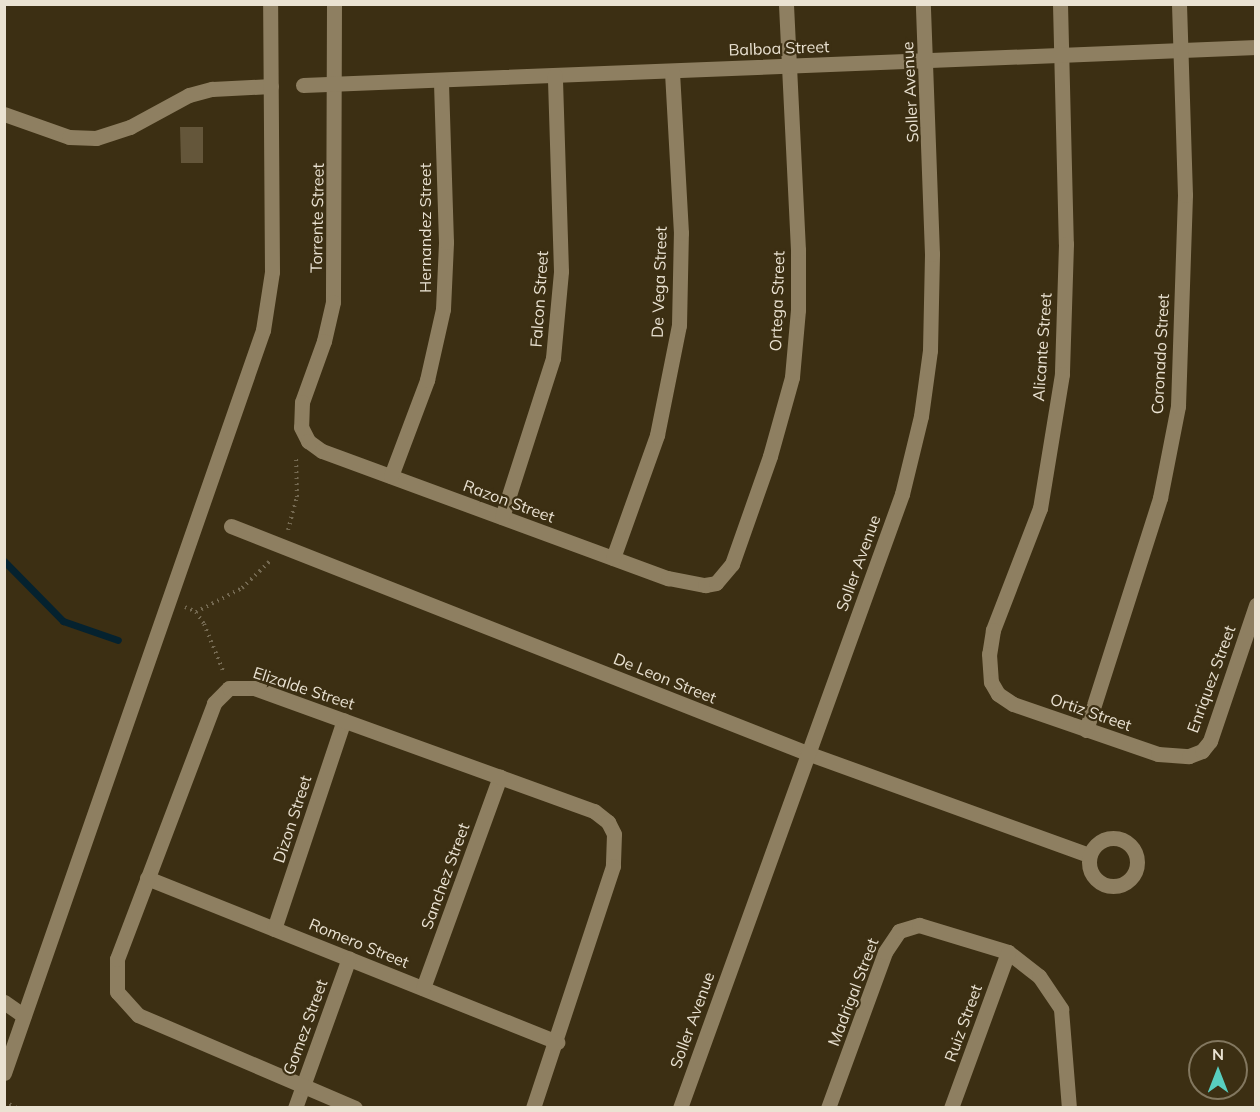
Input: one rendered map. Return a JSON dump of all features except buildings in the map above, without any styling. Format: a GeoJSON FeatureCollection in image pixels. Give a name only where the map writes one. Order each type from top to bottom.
{"type":"FeatureCollection","features":[{"type":"Feature","properties":{"kind":"street"},"geometry":{"type":"LineString","coordinates":[[4,1073],[263,330],[272,272],[270,4]]}},
{"type":"Feature","properties":{"kind":"street","name":"Torrente Street"},"geometry":{"type":"LineString","coordinates":[[301,427],[302,402],[333,302],[336,83],[334,4]]}},
{"type":"Feature","properties":{"kind":"street","name":"Ortega Street"},"geometry":{"type":"LineString","coordinates":[[716,583],[732,564],[770,456],[792,377],[798,310],[798,250],[786,4]]}},
{"type":"Feature","properties":{"kind":"street","name":"Soller Avenue"},"geometry":{"type":"LineString","coordinates":[[680,1107],[902,494],[921,416],[930,350],[932,275],[923,4]]}},
{"type":"Feature","properties":{"kind":"street","name":"Alicante Street"},"geometry":{"type":"LineString","coordinates":[[991,682],[988,662],[993,630],[1040,508],[1062,374],[1066,244],[1060,4]]}},
{"type":"Feature","properties":{"kind":"street","name":"Coronado Street"},"geometry":{"type":"LineString","coordinates":[[1086,730],[1160,498],[1178,406],[1185,195],[1179,4]]}},
{"type":"Feature","properties":{"kind":"street","name":"Balboa Street"},"geometry":{"type":"LineString","coordinates":[[303,85],[1256,47]]}},
{"type":"Feature","properties":{"kind":"street","name":"De Vega Street"},"geometry":{"type":"LineString","coordinates":[[613,558],[657,435],[679,325],[681,233],[672,70]]}},
{"type":"Feature","properties":{"kind":"street","name":"Falcon Street"},"geometry":{"type":"LineString","coordinates":[[502,517],[554,358],[561,271],[555,75]]}},
{"type":"Feature","properties":{"kind":"street","name":"Hernandez Street"},"geometry":{"type":"LineString","coordinates":[[391,476],[427,380],[443,309],[446,242],[441,80]]}},
{"type":"Feature","properties":{"kind":"street"},"geometry":{"type":"LineString","coordinates":[[4,114],[69,137],[96,138],[130,127],[157,110],[201,92],[271,86]]}},
{"type":"Feature","properties":{"kind":"street","name":"Razon Street"},"geometry":{"type":"LineString","coordinates":[[301,427],[308,441],[322,451],[686,583],[716,583]]}},
{"type":"Feature","properties":{"kind":"street","name":"De Leon Street"},"geometry":{"type":"LineString","coordinates":[[231,526],[807,753],[1089,855]]}},
{"type":"Feature","properties":{"kind":"street","name":"Enriquez Street"},"geometry":{"type":"LineString","coordinates":[[1189,756],[1202,751],[1210,741],[1256,605]]}},
{"type":"Feature","properties":{"kind":"street","name":"Ortiz Street"},"geometry":{"type":"LineString","coordinates":[[991,682],[998,694],[1013,704],[1158,754],[1176,758],[1189,756]]}},
{"type":"Feature","properties":{"kind":"street","name":"Elizalde Street"},"geometry":{"type":"LineString","coordinates":[[355,1107],[138,1015],[126,1005],[117,992],[117,959],[214,703],[229,688],[254,688],[594,811],[608,822],[614,834],[613,866],[557,1042],[533,1107]]}},
{"type":"Feature","properties":{"kind":"street","name":"Dizon Street"},"geometry":{"type":"LineString","coordinates":[[274,929],[344,720]]}},
{"type":"Feature","properties":{"kind":"street","name":"Sanchez Street"},"geometry":{"type":"LineString","coordinates":[[423,988],[500,777]]}},
{"type":"Feature","properties":{"kind":"street","name":"Romero Street"},"geometry":{"type":"LineString","coordinates":[[147,878],[557,1042]]}},
{"type":"Feature","properties":{"kind":"street","name":"Madrigal Street"},"geometry":{"type":"LineString","coordinates":[[828,1107],[885,952],[899,931],[919,925],[934,927],[1008,952],[1039,976],[1061,1009],[1069,1107]]}},
{"type":"Feature","properties":{"kind":"street","name":"Ruiz Street"},"geometry":{"type":"LineString","coordinates":[[951,1107],[1008,952]]}},
{"type":"Feature","properties":{"kind":"street","name":"Gomez Street"},"geometry":{"type":"LineString","coordinates":[[295,1107],[349,958]]}},
{"type":"Feature","properties":{"kind":"street"},"geometry":{"type":"LineString","coordinates":[[4,1002],[24,1017]]}},
{"type":"Feature","properties":{"kind":"path"},"geometry":{"type":"LineString","coordinates":[[196,612],[212,641],[229,688]]}},
{"type":"Feature","properties":{"kind":"path"},"geometry":{"type":"LineString","coordinates":[[4,1102],[17,1107]]}},
{"type":"Feature","properties":{"kind":"waterway"},"geometry":{"type":"LineString","coordinates":[[4,561],[63,621],[118,640]]}}]}
